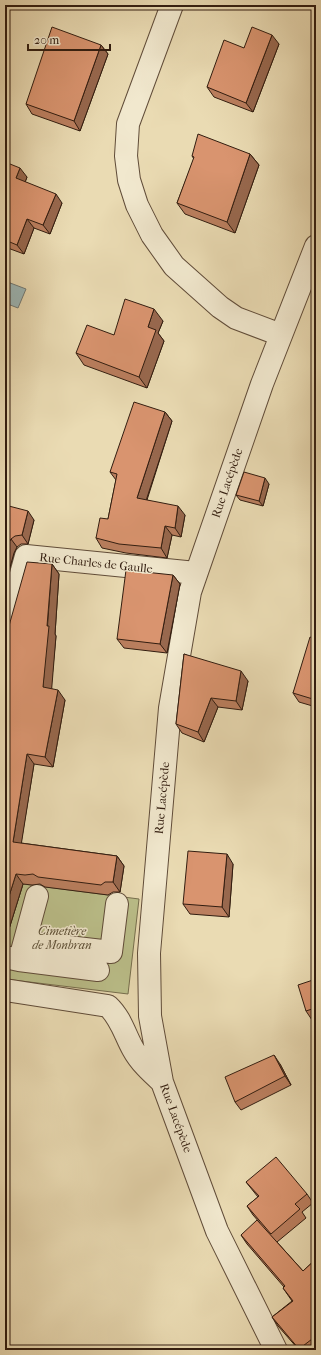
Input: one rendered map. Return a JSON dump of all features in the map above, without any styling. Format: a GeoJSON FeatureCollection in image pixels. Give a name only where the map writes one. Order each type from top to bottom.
{"type":"FeatureCollection","features":[{"type":"Feature","properties":{"kind":"street"},"geometry":{"type":"LineString","coordinates":[[172,5],[128,124],[126,156],[130,180],[137,205],[152,235],[174,266],[220,307],[236,318],[281,335]]}},
{"type":"Feature","properties":{"kind":"street","name":"Rue Lacépède"},"geometry":{"type":"LineString","coordinates":[[276,1350],[217,1231],[162,1082],[150,1016],[149,953],[170,708],[190,592],[262,384],[316,246]]}},
{"type":"Feature","properties":{"kind":"street","name":"Rue Charles de Gaulle"},"geometry":{"type":"LineString","coordinates":[[5,632],[26,556],[196,573]]}},
{"type":"Feature","properties":{"kind":"street"},"geometry":{"type":"LineString","coordinates":[[16,953],[38,896]]}},
{"type":"Feature","properties":{"kind":"street"},"geometry":{"type":"LineString","coordinates":[[16,953],[111,952],[117,904]]}},
{"type":"Feature","properties":{"kind":"street"},"geometry":{"type":"LineString","coordinates":[[16,953],[98,970]]}},
{"type":"Feature","properties":{"kind":"street"},"geometry":{"type":"LineString","coordinates":[[5,990],[108,1006],[116,1013],[133,1050],[141,1062],[162,1082]]}},
{"type":"Feature","properties":{"kind":"green space","name":"Cimetière de Monbran"},"geometry":{"type":"Polygon","coordinates":[[[23,884],[139,899],[128,994],[5,979],[5,941],[23,884]]]}},
{"type":"Feature","properties":{"kind":"water"},"geometry":{"type":"Polygon","coordinates":[[[5,281],[26,289],[18,308],[5,303],[5,281]]]}},
{"type":"Feature","properties":{"kind":"building"},"geometry":{"type":"Polygon","coordinates":[[[52,27],[101,45],[74,121],[26,104],[52,27]]]}},
{"type":"Feature","properties":{"kind":"building"},"geometry":{"type":"Polygon","coordinates":[[[252,27],[272,35],[246,103],[207,87],[224,40],[244,48],[252,27]]]}},
{"type":"Feature","properties":{"kind":"building"},"geometry":{"type":"Polygon","coordinates":[[[198,134],[250,154],[227,222],[177,203],[194,157],[192,156],[198,134]]]}},
{"type":"Feature","properties":{"kind":"building"},"geometry":{"type":"Polygon","coordinates":[[[5,162],[20,168],[16,178],[56,194],[43,225],[27,219],[17,245],[5,240],[5,162]]]}},
{"type":"Feature","properties":{"kind":"building"},"geometry":{"type":"Polygon","coordinates":[[[125,299],[154,309],[148,327],[156,330],[139,377],[76,353],[87,325],[114,335],[125,299]]]}},
{"type":"Feature","properties":{"kind":"building"},"geometry":{"type":"Polygon","coordinates":[[[134,402],[165,412],[137,498],[178,506],[175,528],[165,526],[161,548],[119,544],[96,538],[100,518],[108,519],[117,474],[110,472],[134,402]]]}},
{"type":"Feature","properties":{"kind":"building"},"geometry":{"type":"Polygon","coordinates":[[[244,472],[265,478],[259,501],[236,495],[244,472]]]}},
{"type":"Feature","properties":{"kind":"building"},"geometry":{"type":"Polygon","coordinates":[[[5,505],[28,511],[22,535],[15,536],[11,539],[5,554],[5,505]]]}},
{"type":"Feature","properties":{"kind":"building"},"geometry":{"type":"Polygon","coordinates":[[[27,562],[52,564],[47,626],[49,626],[43,687],[58,690],[45,757],[27,754],[13,842],[117,856],[113,882],[105,882],[101,885],[38,877],[33,874],[16,874],[5,909],[5,684],[9,663],[5,663],[5,640],[27,562]]]}},
{"type":"Feature","properties":{"kind":"building"},"geometry":{"type":"Polygon","coordinates":[[[316,564],[316,581],[312,580],[316,564]]]}},
{"type":"Feature","properties":{"kind":"building"},"geometry":{"type":"Polygon","coordinates":[[[126,570],[173,575],[160,644],[117,639],[126,570]]]}},
{"type":"Feature","properties":{"kind":"building"},"geometry":{"type":"Polygon","coordinates":[[[310,637],[316,639],[316,700],[293,693],[310,637]]]}},
{"type":"Feature","properties":{"kind":"building"},"geometry":{"type":"Polygon","coordinates":[[[184,654],[241,671],[236,701],[211,698],[198,732],[176,724],[184,654]]]}},
{"type":"Feature","properties":{"kind":"building"},"geometry":{"type":"Polygon","coordinates":[[[188,851],[227,854],[222,907],[183,904],[188,851]]]}},
{"type":"Feature","properties":{"kind":"building"},"geometry":{"type":"Polygon","coordinates":[[[316,979],[316,1020],[312,1009],[306,1011],[298,985],[316,979]]]}},
{"type":"Feature","properties":{"kind":"building"},"geometry":{"type":"Polygon","coordinates":[[[274,1055],[285,1076],[235,1102],[225,1077],[274,1055]]]}},
{"type":"Feature","properties":{"kind":"building"},"geometry":{"type":"Polygon","coordinates":[[[276,1157],[307,1194],[295,1204],[300,1209],[271,1234],[247,1206],[259,1196],[246,1182],[276,1157]]]}},
{"type":"Feature","properties":{"kind":"building"},"geometry":{"type":"Polygon","coordinates":[[[257,1220],[303,1271],[316,1259],[316,1336],[299,1349],[272,1317],[293,1301],[283,1288],[285,1286],[241,1235],[257,1220]]]}}]}
